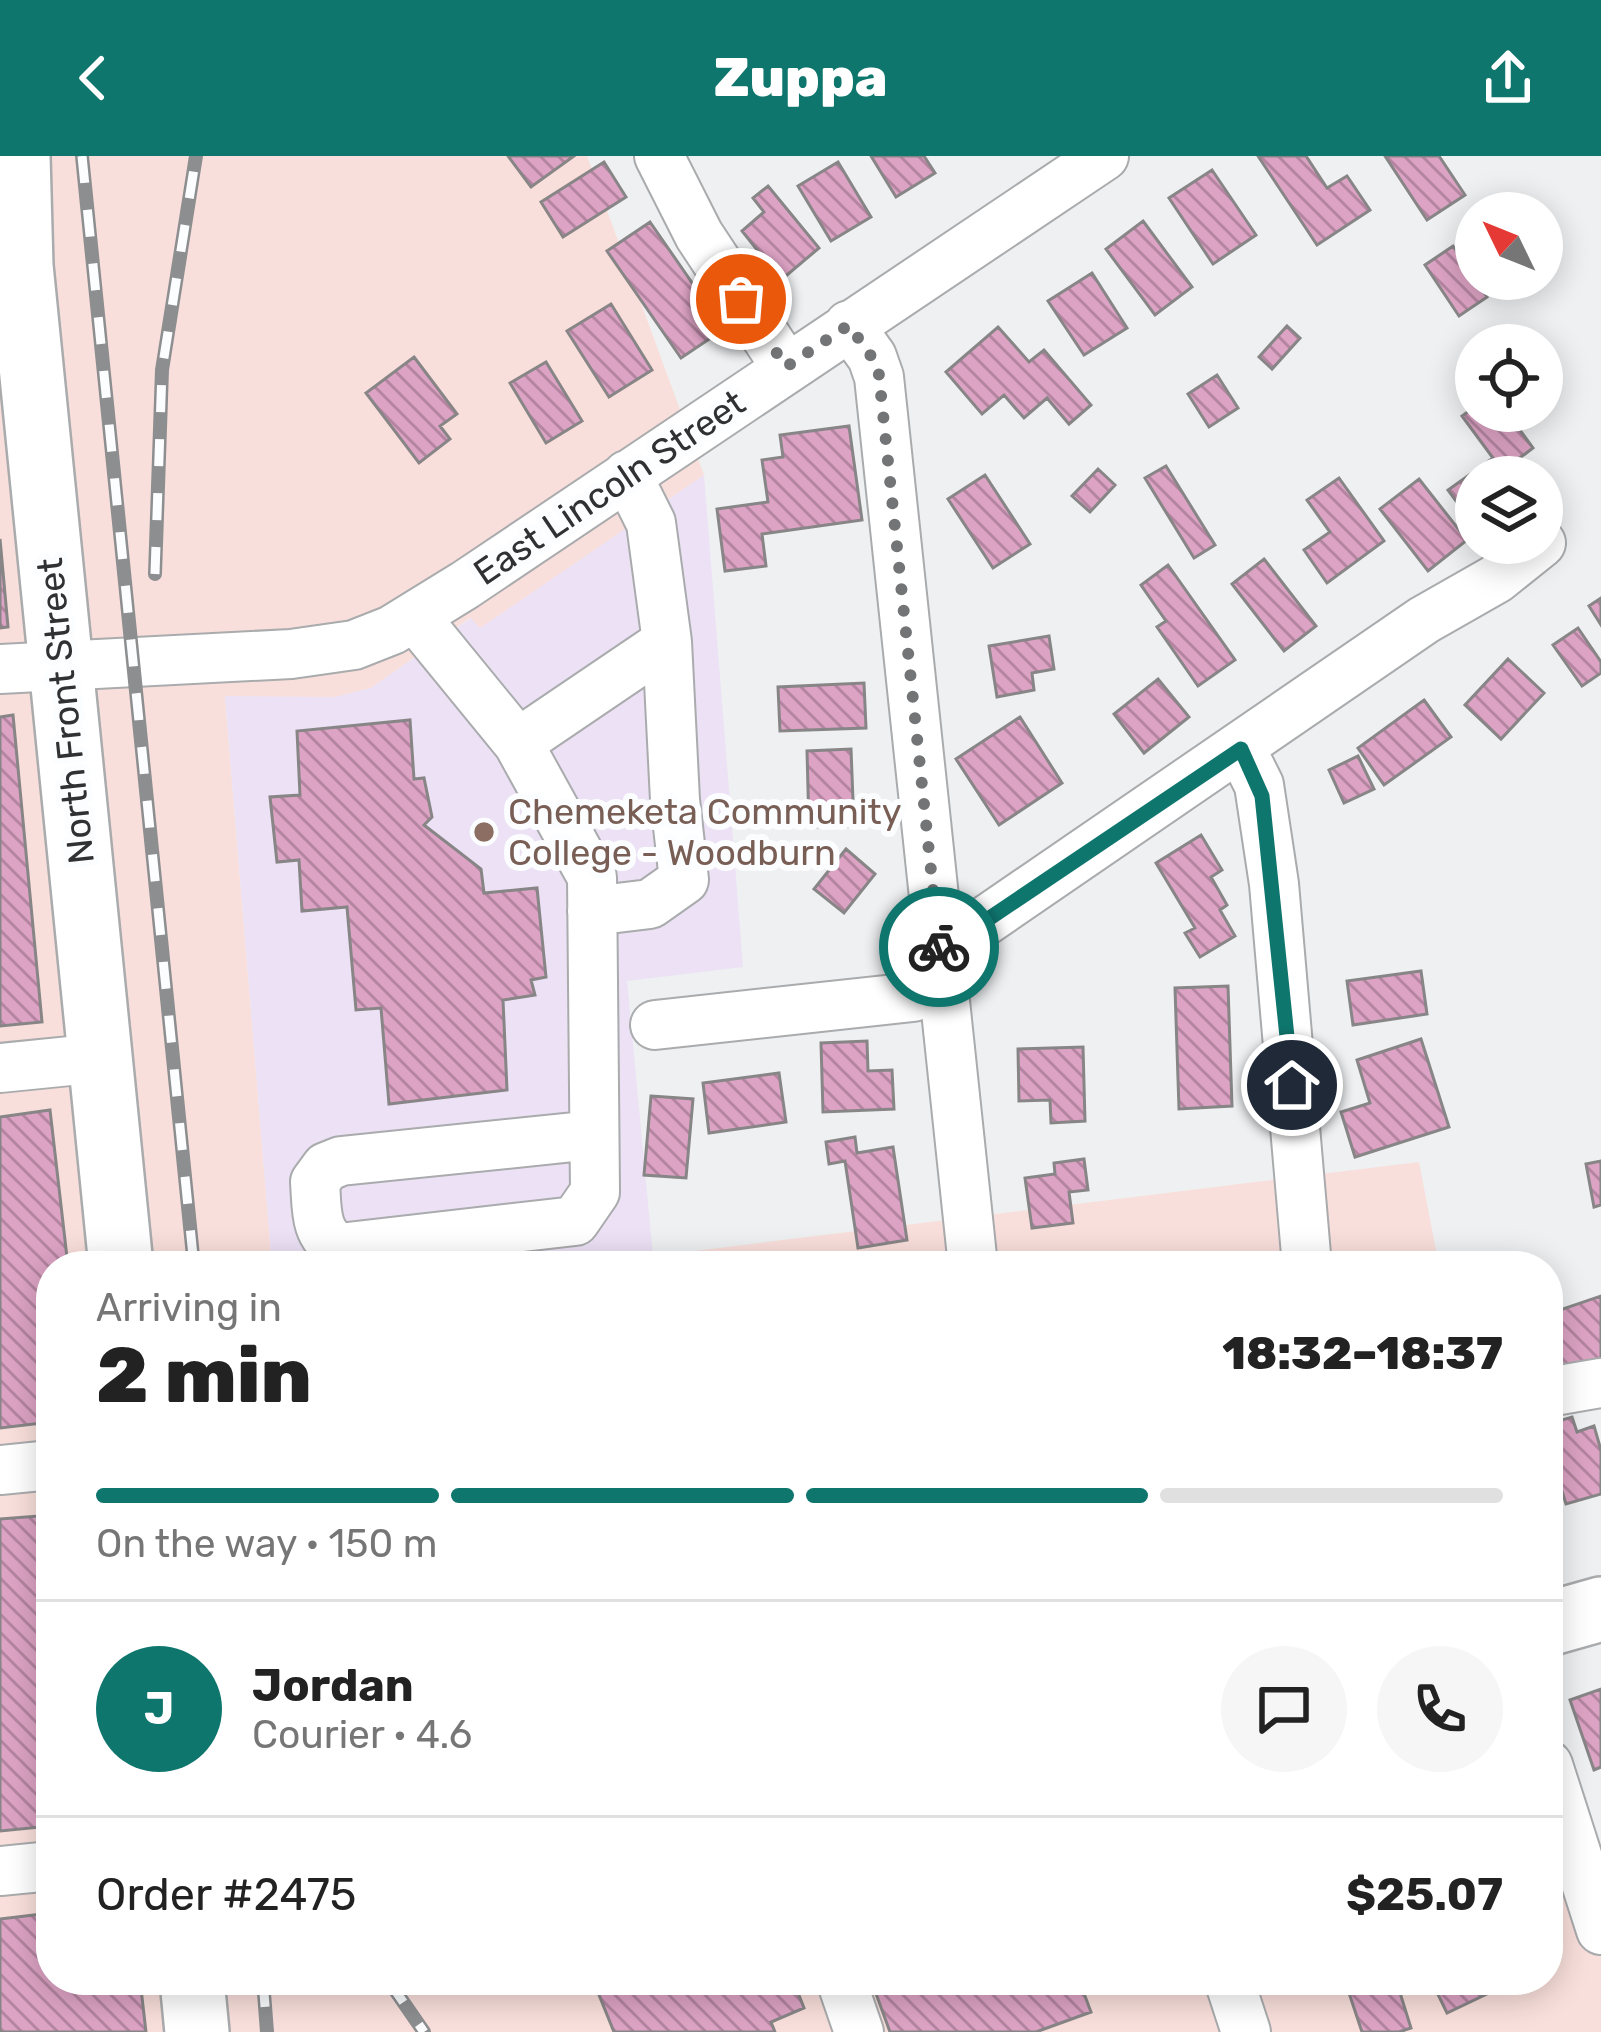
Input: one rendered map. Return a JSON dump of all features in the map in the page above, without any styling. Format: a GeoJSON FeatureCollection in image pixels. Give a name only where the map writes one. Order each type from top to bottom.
{"type":"FeatureCollection","features":[{"type":"Feature","properties":{"kind":"main road","name":"North Front Street"},"geometry":{"type":"LineString","coordinates":[[18,156],[11,267],[30,666],[100,1058],[119,1251]]}},
{"type":"Feature","properties":{"kind":"main road"},"geometry":{"type":"LineString","coordinates":[[1563,1620],[1601,1609]]}},
{"type":"Feature","properties":{"kind":"main road"},"geometry":{"type":"LineString","coordinates":[[193,1995],[197,2032]]}},
{"type":"Feature","properties":{"kind":"street"},"geometry":{"type":"LineString","coordinates":[[659,156],[699,235],[786,367]]}},
{"type":"Feature","properties":{"kind":"street","name":"East Lincoln Street"},"geometry":{"type":"LineString","coordinates":[[30,666],[291,654],[354,645],[415,617],[1103,156]]}},
{"type":"Feature","properties":{"kind":"street"},"geometry":{"type":"LineString","coordinates":[[849,325],[879,376],[971,1251]]}},
{"type":"Feature","properties":{"kind":"street"},"geometry":{"type":"LineString","coordinates":[[592,910],[650,904],[684,880],[667,641],[651,523],[627,475]]}},
{"type":"Feature","properties":{"kind":"street"},"geometry":{"type":"LineString","coordinates":[[655,1025],[913,997],[969,932],[1424,620],[1515,564]]}},
{"type":"Feature","properties":{"kind":"street"},"geometry":{"type":"LineString","coordinates":[[415,617],[518,743],[592,877],[595,1192],[574,1221],[339,1248],[319,1228],[315,1182],[326,1167],[341,1161],[593,1135]]}},
{"type":"Feature","properties":{"kind":"street"},"geometry":{"type":"LineString","coordinates":[[518,743],[667,641]]}},
{"type":"Feature","properties":{"kind":"street"},"geometry":{"type":"LineString","coordinates":[[1241,749],[1259,785],[1274,884],[1306,1251]]}},
{"type":"Feature","properties":{"kind":"street"},"geometry":{"type":"LineString","coordinates":[[0,1068],[100,1058]]}},
{"type":"Feature","properties":{"kind":"street"},"geometry":{"type":"LineString","coordinates":[[1563,1389],[1601,1383]]}},
{"type":"Feature","properties":{"kind":"street"},"geometry":{"type":"LineString","coordinates":[[0,1470],[36,1466]]}},
{"type":"Feature","properties":{"kind":"street"},"geometry":{"type":"LineString","coordinates":[[1563,1812],[1601,1930]]}},
{"type":"Feature","properties":{"kind":"street"},"geometry":{"type":"LineString","coordinates":[[0,1871],[36,1867]]}},
{"type":"Feature","properties":{"kind":"street"},"geometry":{"type":"LineString","coordinates":[[846,1995],[859,2032]]}},
{"type":"Feature","properties":{"kind":"street"},"geometry":{"type":"LineString","coordinates":[[1234,1995],[1246,2032]]}},
{"type":"Feature","properties":{"kind":"shaded area"},"geometry":{"type":"Polygon","coordinates":[[[0,156],[587,156],[704,475],[480,629],[470,618],[371,688],[335,697],[225,697],[271,1251],[36,1251],[36,1995],[1563,1995],[1563,1758],[1601,1873],[1601,2032],[0,2032],[0,156]]]}},
{"type":"Feature","properties":{"kind":"shaded area","name":"Chemeketa Community College - Woodburn"},"geometry":{"type":"Polygon","coordinates":[[[704,475],[743,967],[627,981],[653,1251],[271,1251],[225,696],[335,697],[371,688],[471,618],[480,628],[704,475]]]}},
{"type":"Feature","properties":{"kind":"shaded area"},"geometry":{"type":"Polygon","coordinates":[[[1419,1162],[1436,1251],[694,1251],[1419,1162]]]}},
{"type":"Feature","properties":{"kind":"building"},"geometry":{"type":"Polygon","coordinates":[[[508,156],[574,156],[531,187],[508,156]]]}},
{"type":"Feature","properties":{"kind":"building"},"geometry":{"type":"Polygon","coordinates":[[[871,156],[924,156],[935,173],[896,197],[871,156]]]}},
{"type":"Feature","properties":{"kind":"building"},"geometry":{"type":"Polygon","coordinates":[[[1258,156],[1306,156],[1327,188],[1347,176],[1370,210],[1317,245],[1258,156]]]}},
{"type":"Feature","properties":{"kind":"building"},"geometry":{"type":"Polygon","coordinates":[[[1385,156],[1439,156],[1463,192],[1455,192],[1455,202],[1427,220],[1385,156]]]}},
{"type":"Feature","properties":{"kind":"building"},"geometry":{"type":"Polygon","coordinates":[[[604,162],[626,197],[563,237],[541,202],[604,162]]]}},
{"type":"Feature","properties":{"kind":"building"},"geometry":{"type":"Polygon","coordinates":[[[838,162],[871,217],[831,241],[798,186],[838,162]]]}},
{"type":"Feature","properties":{"kind":"building"},"geometry":{"type":"Polygon","coordinates":[[[1212,170],[1256,235],[1213,264],[1169,198],[1212,170]]]}},
{"type":"Feature","properties":{"kind":"building"},"geometry":{"type":"Polygon","coordinates":[[[768,186],[819,248],[781,280],[742,231],[764,212],[753,198],[768,186]]]}},
{"type":"Feature","properties":{"kind":"building"},"geometry":{"type":"Polygon","coordinates":[[[1143,221],[1192,287],[1155,315],[1106,249],[1143,221]]]}},
{"type":"Feature","properties":{"kind":"building"},"geometry":{"type":"Polygon","coordinates":[[[650,222],[724,329],[681,358],[607,251],[650,222]]]}},
{"type":"Feature","properties":{"kind":"building"},"geometry":{"type":"Polygon","coordinates":[[[1453,246],[1455,300],[1483,300],[1459,316],[1425,265],[1453,246]]]}},
{"type":"Feature","properties":{"kind":"building"},"geometry":{"type":"Polygon","coordinates":[[[1092,273],[1127,328],[1084,355],[1048,301],[1092,273]]]}},
{"type":"Feature","properties":{"kind":"building"},"geometry":{"type":"Polygon","coordinates":[[[611,304],[652,370],[609,397],[567,331],[611,304]]]}},
{"type":"Feature","properties":{"kind":"building"},"geometry":{"type":"Polygon","coordinates":[[[1287,326],[1300,338],[1272,369],[1259,357],[1287,326]]]}},
{"type":"Feature","properties":{"kind":"building"},"geometry":{"type":"Polygon","coordinates":[[[998,327],[1029,362],[1044,350],[1091,405],[1069,424],[1047,398],[1024,418],[1004,395],[982,414],[946,372],[998,327]]]}},
{"type":"Feature","properties":{"kind":"building"},"geometry":{"type":"Polygon","coordinates":[[[414,357],[457,414],[440,426],[450,439],[419,463],[366,393],[414,357]]]}},
{"type":"Feature","properties":{"kind":"building"},"geometry":{"type":"Polygon","coordinates":[[[546,362],[582,421],[546,443],[510,383],[546,362]]]}},
{"type":"Feature","properties":{"kind":"building"},"geometry":{"type":"Polygon","coordinates":[[[1217,375],[1238,408],[1209,427],[1188,394],[1217,375]]]}},
{"type":"Feature","properties":{"kind":"building"},"geometry":{"type":"Polygon","coordinates":[[[849,426],[862,520],[762,534],[766,566],[725,571],[717,509],[768,502],[762,460],[783,457],[780,435],[849,426]]]}},
{"type":"Feature","properties":{"kind":"building"},"geometry":{"type":"Polygon","coordinates":[[[1474,432],[1521,432],[1533,448],[1522,456],[1492,456],[1474,432]]]}},
{"type":"Feature","properties":{"kind":"building"},"geometry":{"type":"Polygon","coordinates":[[[1166,466],[1215,545],[1194,558],[1145,478],[1166,466]]]}},
{"type":"Feature","properties":{"kind":"building"},"geometry":{"type":"Polygon","coordinates":[[[1098,469],[1115,485],[1090,512],[1072,496],[1098,469]]]}},
{"type":"Feature","properties":{"kind":"building"},"geometry":{"type":"Polygon","coordinates":[[[985,475],[1030,544],[993,568],[948,499],[985,475]]]}},
{"type":"Feature","properties":{"kind":"building"},"geometry":{"type":"Polygon","coordinates":[[[1339,478],[1384,541],[1327,583],[1304,550],[1330,532],[1307,500],[1339,478]]]}},
{"type":"Feature","properties":{"kind":"building"},"geometry":{"type":"Polygon","coordinates":[[[1419,479],[1455,525],[1455,550],[1428,571],[1380,509],[1419,479]]]}},
{"type":"Feature","properties":{"kind":"building"},"geometry":{"type":"Polygon","coordinates":[[[0,539],[8,627],[0,628],[0,539]]]}},
{"type":"Feature","properties":{"kind":"building"},"geometry":{"type":"Polygon","coordinates":[[[1264,559],[1316,626],[1284,651],[1232,584],[1264,559]]]}},
{"type":"Feature","properties":{"kind":"building"},"geometry":{"type":"Polygon","coordinates":[[[1168,565],[1235,660],[1198,686],[1157,627],[1166,621],[1141,585],[1168,565]]]}},
{"type":"Feature","properties":{"kind":"building"},"geometry":{"type":"Polygon","coordinates":[[[1601,598],[1601,625],[1589,606],[1601,598]]]}},
{"type":"Feature","properties":{"kind":"building"},"geometry":{"type":"Polygon","coordinates":[[[1578,628],[1601,662],[1601,673],[1582,686],[1553,645],[1578,628]]]}},
{"type":"Feature","properties":{"kind":"building"},"geometry":{"type":"Polygon","coordinates":[[[1049,636],[1054,669],[1032,673],[1034,690],[997,697],[989,646],[1049,636]]]}},
{"type":"Feature","properties":{"kind":"building"},"geometry":{"type":"Polygon","coordinates":[[[1508,659],[1544,693],[1501,739],[1465,705],[1508,659]]]}},
{"type":"Feature","properties":{"kind":"building"},"geometry":{"type":"Polygon","coordinates":[[[1158,679],[1189,717],[1144,753],[1114,714],[1158,679]]]}},
{"type":"Feature","properties":{"kind":"building"},"geometry":{"type":"Polygon","coordinates":[[[864,683],[866,728],[780,731],[778,687],[864,683]]]}},
{"type":"Feature","properties":{"kind":"building"},"geometry":{"type":"Polygon","coordinates":[[[1424,700],[1451,737],[1384,785],[1358,748],[1424,700]]]}},
{"type":"Feature","properties":{"kind":"building"},"geometry":{"type":"Polygon","coordinates":[[[13,715],[42,1022],[0,1026],[0,717],[13,715]]]}},
{"type":"Feature","properties":{"kind":"building"},"geometry":{"type":"Polygon","coordinates":[[[1020,717],[1062,783],[999,825],[956,759],[1020,717]]]}},
{"type":"Feature","properties":{"kind":"building"},"geometry":{"type":"Polygon","coordinates":[[[410,720],[414,779],[424,778],[432,817],[424,825],[481,869],[484,893],[537,888],[546,977],[531,980],[535,995],[503,1000],[507,1090],[389,1104],[381,1008],[356,1010],[347,907],[302,911],[299,860],[277,862],[270,797],[300,795],[297,731],[410,720]]]}},
{"type":"Feature","properties":{"kind":"building"},"geometry":{"type":"Polygon","coordinates":[[[851,749],[854,826],[809,827],[807,751],[851,749]]]}},
{"type":"Feature","properties":{"kind":"building"},"geometry":{"type":"Polygon","coordinates":[[[1358,756],[1374,789],[1344,803],[1329,770],[1358,756]]]}},
{"type":"Feature","properties":{"kind":"building"},"geometry":{"type":"Polygon","coordinates":[[[1201,835],[1222,870],[1211,877],[1227,905],[1220,910],[1235,936],[1200,957],[1185,933],[1195,928],[1156,863],[1201,835]]]}},
{"type":"Feature","properties":{"kind":"building"},"geometry":{"type":"Polygon","coordinates":[[[846,849],[875,874],[844,913],[814,889],[846,849]]]}},
{"type":"Feature","properties":{"kind":"building"},"geometry":{"type":"Polygon","coordinates":[[[1421,971],[1427,1014],[1353,1025],[1347,981],[1421,971]]]}},
{"type":"Feature","properties":{"kind":"building"},"geometry":{"type":"Polygon","coordinates":[[[1228,986],[1232,1106],[1179,1109],[1175,988],[1228,986]]]}},
{"type":"Feature","properties":{"kind":"building"},"geometry":{"type":"Polygon","coordinates":[[[1421,1039],[1449,1127],[1355,1157],[1341,1112],[1370,1103],[1357,1060],[1421,1039]]]}},
{"type":"Feature","properties":{"kind":"building"},"geometry":{"type":"Polygon","coordinates":[[[867,1041],[868,1071],[892,1070],[894,1109],[823,1112],[821,1043],[867,1041]]]}},
{"type":"Feature","properties":{"kind":"building"},"geometry":{"type":"Polygon","coordinates":[[[1083,1047],[1085,1121],[1051,1123],[1050,1100],[1019,1101],[1018,1049],[1083,1047]]]}},
{"type":"Feature","properties":{"kind":"building"},"geometry":{"type":"Polygon","coordinates":[[[779,1073],[786,1122],[709,1133],[703,1083],[779,1073]]]}},
{"type":"Feature","properties":{"kind":"building"},"geometry":{"type":"Polygon","coordinates":[[[651,1096],[693,1099],[686,1178],[644,1175],[651,1096]]]}},
{"type":"Feature","properties":{"kind":"building"},"geometry":{"type":"Polygon","coordinates":[[[50,1110],[66,1251],[36,1251],[36,1424],[0,1428],[0,1117],[50,1110]]]}},
{"type":"Feature","properties":{"kind":"building"},"geometry":{"type":"Polygon","coordinates":[[[855,1137],[857,1153],[893,1147],[907,1240],[858,1248],[845,1161],[829,1164],[826,1142],[855,1137]]]}},
{"type":"Feature","properties":{"kind":"building"},"geometry":{"type":"Polygon","coordinates":[[[1084,1159],[1088,1190],[1069,1192],[1073,1223],[1032,1228],[1025,1178],[1055,1174],[1054,1163],[1084,1159]]]}},
{"type":"Feature","properties":{"kind":"building"},"geometry":{"type":"Polygon","coordinates":[[[1601,1161],[1601,1205],[1594,1207],[1586,1164],[1601,1161]]]}},
{"type":"Feature","properties":{"kind":"building"},"geometry":{"type":"Polygon","coordinates":[[[1601,1296],[1601,1361],[1563,1374],[1563,1309],[1601,1296]]]}},
{"type":"Feature","properties":{"kind":"building"},"geometry":{"type":"Polygon","coordinates":[[[1572,1417],[1577,1432],[1594,1426],[1601,1450],[1601,1494],[1566,1504],[1563,1494],[1563,1420],[1572,1417]]]}},
{"type":"Feature","properties":{"kind":"building"},"geometry":{"type":"Polygon","coordinates":[[[36,1516],[36,1827],[0,1831],[0,1519],[36,1516]]]}},
{"type":"Feature","properties":{"kind":"building"},"geometry":{"type":"Polygon","coordinates":[[[1601,1689],[1601,1767],[1594,1770],[1570,1700],[1601,1689]]]}},
{"type":"Feature","properties":{"kind":"building"},"geometry":{"type":"Polygon","coordinates":[[[36,1915],[36,1995],[142,1995],[146,2032],[0,2032],[0,1919],[36,1915]]]}},
{"type":"Feature","properties":{"kind":"building"},"geometry":{"type":"Polygon","coordinates":[[[599,1995],[799,1995],[804,2008],[771,2022],[775,2032],[614,2032],[599,1995]]]}},
{"type":"Feature","properties":{"kind":"building"},"geometry":{"type":"Polygon","coordinates":[[[876,1995],[1085,1995],[1091,2012],[1036,2032],[890,2032],[876,1995]]]}},
{"type":"Feature","properties":{"kind":"building"},"geometry":{"type":"Polygon","coordinates":[[[1350,1995],[1401,1995],[1411,2028],[1362,2032],[1350,1995]]]}},
{"type":"Feature","properties":{"kind":"building"},"geometry":{"type":"Polygon","coordinates":[[[1438,1995],[1485,1995],[1447,2013],[1438,1995]]]}},
{"type":"Feature","properties":{"kind":"railway"},"geometry":{"type":"LineString","coordinates":[[82,156],[192,1251]]}},
{"type":"Feature","properties":{"kind":"railway"},"geometry":{"type":"LineString","coordinates":[[155,574],[162,370],[196,156]]}},
{"type":"Feature","properties":{"kind":"railway"},"geometry":{"type":"LineString","coordinates":[[264,1995],[267,2032]]}},
{"type":"Feature","properties":{"kind":"railway"},"geometry":{"type":"LineString","coordinates":[[398,1995],[424,2032]]}},
{"type":"Feature","properties":{"kind":"way so far"},"geometry":{"type":"LineString","coordinates":[[741,299],[786,367],[849,325],[878,366],[939,947]]}},
{"type":"Feature","properties":{"kind":"place","name":"Chemeketa Community College - Woodburn"},"geometry":{"type":"Point","coordinates":[484,832]}},
{"type":"Feature","properties":{"kind":"route"},"geometry":{"type":"LineString","coordinates":[[939,947],[941,968],[969,932],[1241,749],[1262,796],[1292,1085]]}}]}
